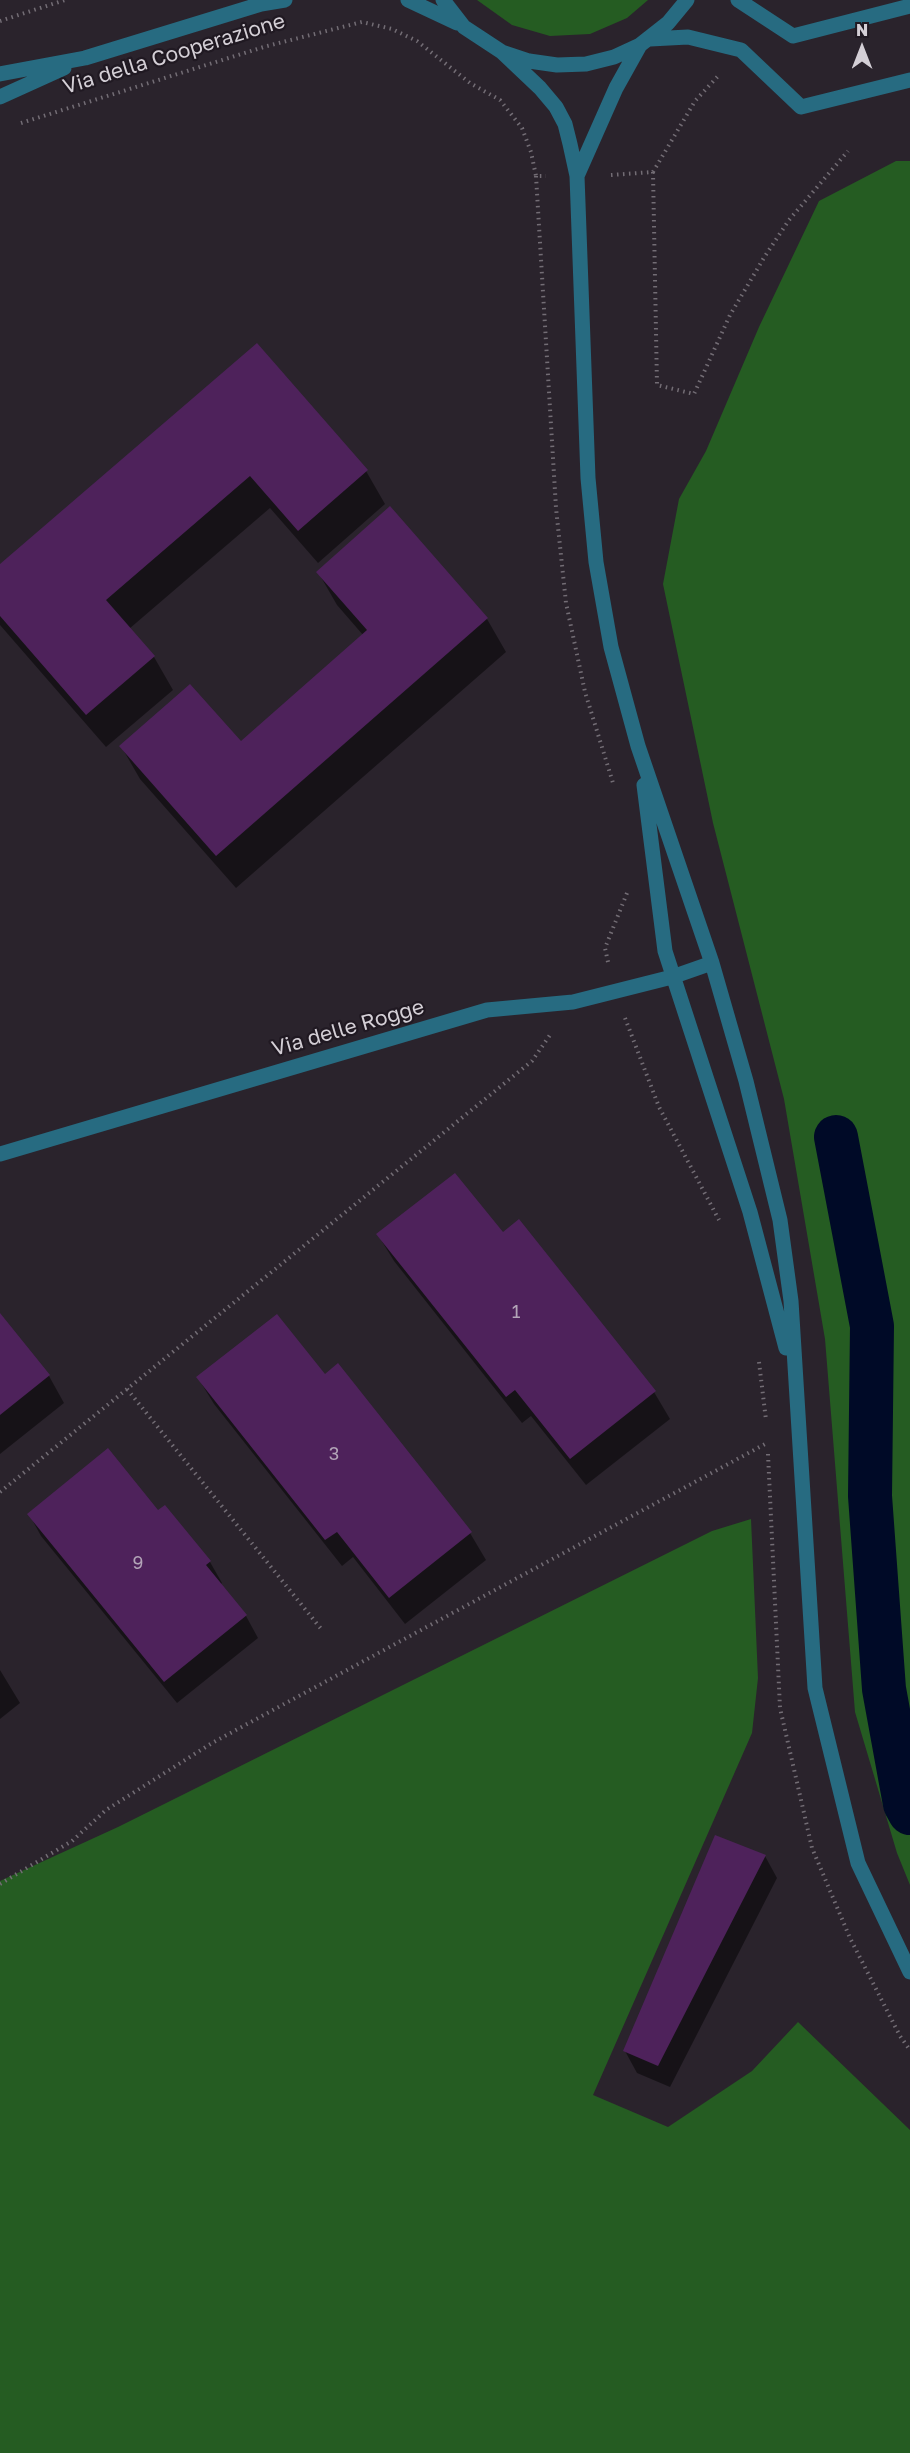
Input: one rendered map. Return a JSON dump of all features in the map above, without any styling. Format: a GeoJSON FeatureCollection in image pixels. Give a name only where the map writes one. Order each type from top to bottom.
{"type":"FeatureCollection","features":[{"type":"Feature","properties":{"kind":"street","name":"Via della Cooperazione"},"geometry":{"type":"LineString","coordinates":[[0,74],[86,58],[264,2],[285,0]]}},
{"type":"Feature","properties":{"kind":"street"},"geometry":{"type":"LineString","coordinates":[[408,0],[464,27],[502,52],[540,88],[561,116],[577,176],[587,443],[596,562],[611,647],[638,747],[712,963],[746,1081],[780,1220],[790,1301],[815,1688],[858,1863],[910,1972]]}},
{"type":"Feature","properties":{"kind":"street"},"geometry":{"type":"LineString","coordinates":[[443,0],[464,27]]}},
{"type":"Feature","properties":{"kind":"street"},"geometry":{"type":"LineString","coordinates":[[502,52],[529,61],[548,64],[586,64],[614,57],[645,42],[668,23],[687,0]]}},
{"type":"Feature","properties":{"kind":"street"},"geometry":{"type":"LineString","coordinates":[[738,0],[793,36],[910,6]]}},
{"type":"Feature","properties":{"kind":"street"},"geometry":{"type":"LineString","coordinates":[[645,42],[688,37],[741,50],[801,107],[910,80]]}},
{"type":"Feature","properties":{"kind":"street"},"geometry":{"type":"LineString","coordinates":[[577,176],[616,88],[645,42]]}},
{"type":"Feature","properties":{"kind":"street","name":"Via della Cooperazione"},"geometry":{"type":"LineString","coordinates":[[0,97],[86,58]]}},
{"type":"Feature","properties":{"kind":"street"},"geometry":{"type":"LineString","coordinates":[[638,747],[656,863],[662,931],[672,977],[750,1212],[795,1383]]}},
{"type":"Feature","properties":{"kind":"street","name":"Via delle Rogge"},"geometry":{"type":"LineString","coordinates":[[0,1154],[487,1010],[573,1002],[672,977],[712,963]]}},
{"type":"Feature","properties":{"kind":"path"},"geometry":{"type":"LineString","coordinates":[[0,21],[65,0]]}},
{"type":"Feature","properties":{"kind":"path","name":"Via della Cooperazione"},"geometry":{"type":"LineString","coordinates":[[11,126],[267,46],[362,22],[392,29],[417,41],[470,83],[500,100],[522,128],[531,152],[536,176],[556,508],[566,603],[585,692],[616,793]]}},
{"type":"Feature","properties":{"kind":"path"},"geometry":{"type":"LineString","coordinates":[[741,50],[695,101],[653,172],[657,385],[694,394],[730,315],[765,256],[789,220],[848,151]]}},
{"type":"Feature","properties":{"kind":"path"},"geometry":{"type":"LineString","coordinates":[[536,176],[653,172]]}},
{"type":"Feature","properties":{"kind":"path"},"geometry":{"type":"LineString","coordinates":[[630,887],[605,948],[614,990],[659,1107],[722,1225]]}},
{"type":"Feature","properties":{"kind":"path"},"geometry":{"type":"LineString","coordinates":[[0,1492],[532,1061],[573,1002]]}},
{"type":"Feature","properties":{"kind":"path"},"geometry":{"type":"LineString","coordinates":[[758,1361],[767,1427]]}},
{"type":"Feature","properties":{"kind":"path"},"geometry":{"type":"LineString","coordinates":[[127,1389],[322,1630]]}},
{"type":"Feature","properties":{"kind":"path"},"geometry":{"type":"LineString","coordinates":[[767,1435],[780,1708],[812,1848],[850,1938],[900,2036],[910,2050]]}},
{"type":"Feature","properties":{"kind":"path"},"geometry":{"type":"LineString","coordinates":[[0,1884],[72,1841],[106,1810],[212,1743],[768,1443]]}},
{"type":"Feature","properties":{"kind":"green space"},"geometry":{"type":"Polygon","coordinates":[[[477,0],[648,0],[627,18],[590,34],[550,36],[512,25],[477,0]]]}},
{"type":"Feature","properties":{"kind":"green space"},"geometry":{"type":"Polygon","coordinates":[[[896,161],[910,161],[910,1885],[897,1853],[855,1712],[825,1339],[784,1099],[713,823],[663,584],[679,499],[706,451],[759,327],[819,201],[896,161]]]}},
{"type":"Feature","properties":{"kind":"green space"},"geometry":{"type":"Polygon","coordinates":[[[751,1519],[758,1678],[752,1733],[593,2095],[668,2127],[752,2071],[798,2022],[910,2130],[910,2453],[0,2453],[0,1881],[118,1827],[712,1531],[751,1519]]]}},
{"type":"Feature","properties":{"kind":"building"},"geometry":{"type":"Polygon","coordinates":[[[257,343],[368,470],[298,531],[250,476],[106,600],[155,656],[86,715],[0,616],[0,564],[257,343]]]}},
{"type":"Feature","properties":{"kind":"building"},"geometry":{"type":"Polygon","coordinates":[[[390,506],[488,618],[216,856],[119,746],[190,684],[241,741],[367,630],[316,572],[390,506]]]}},
{"type":"Feature","properties":{"kind":"building"},"geometry":{"type":"Polygon","coordinates":[[[455,1173],[503,1232],[519,1219],[656,1391],[570,1459],[515,1390],[506,1397],[376,1234],[455,1173]]]}},
{"type":"Feature","properties":{"kind":"building"},"geometry":{"type":"Polygon","coordinates":[[[0,1313],[50,1375],[0,1415],[0,1313]]]}},
{"type":"Feature","properties":{"kind":"building"},"geometry":{"type":"Polygon","coordinates":[[[277,1314],[325,1374],[338,1363],[472,1532],[389,1598],[337,1532],[325,1540],[196,1377],[277,1314]]]}},
{"type":"Feature","properties":{"kind":"building"},"geometry":{"type":"Polygon","coordinates":[[[108,1448],[158,1510],[165,1505],[211,1561],[206,1565],[247,1615],[164,1682],[27,1514],[108,1448]]]}},
{"type":"Feature","properties":{"kind":"building"},"geometry":{"type":"Polygon","coordinates":[[[715,1835],[766,1855],[658,2066],[623,2051],[715,1835]]]}},
{"type":"Feature","properties":{"kind":"waterway"},"geometry":{"type":"LineString","coordinates":[[836,1137],[872,1326],[870,1496],[884,1689],[905,1804],[910,1813]]}}]}
